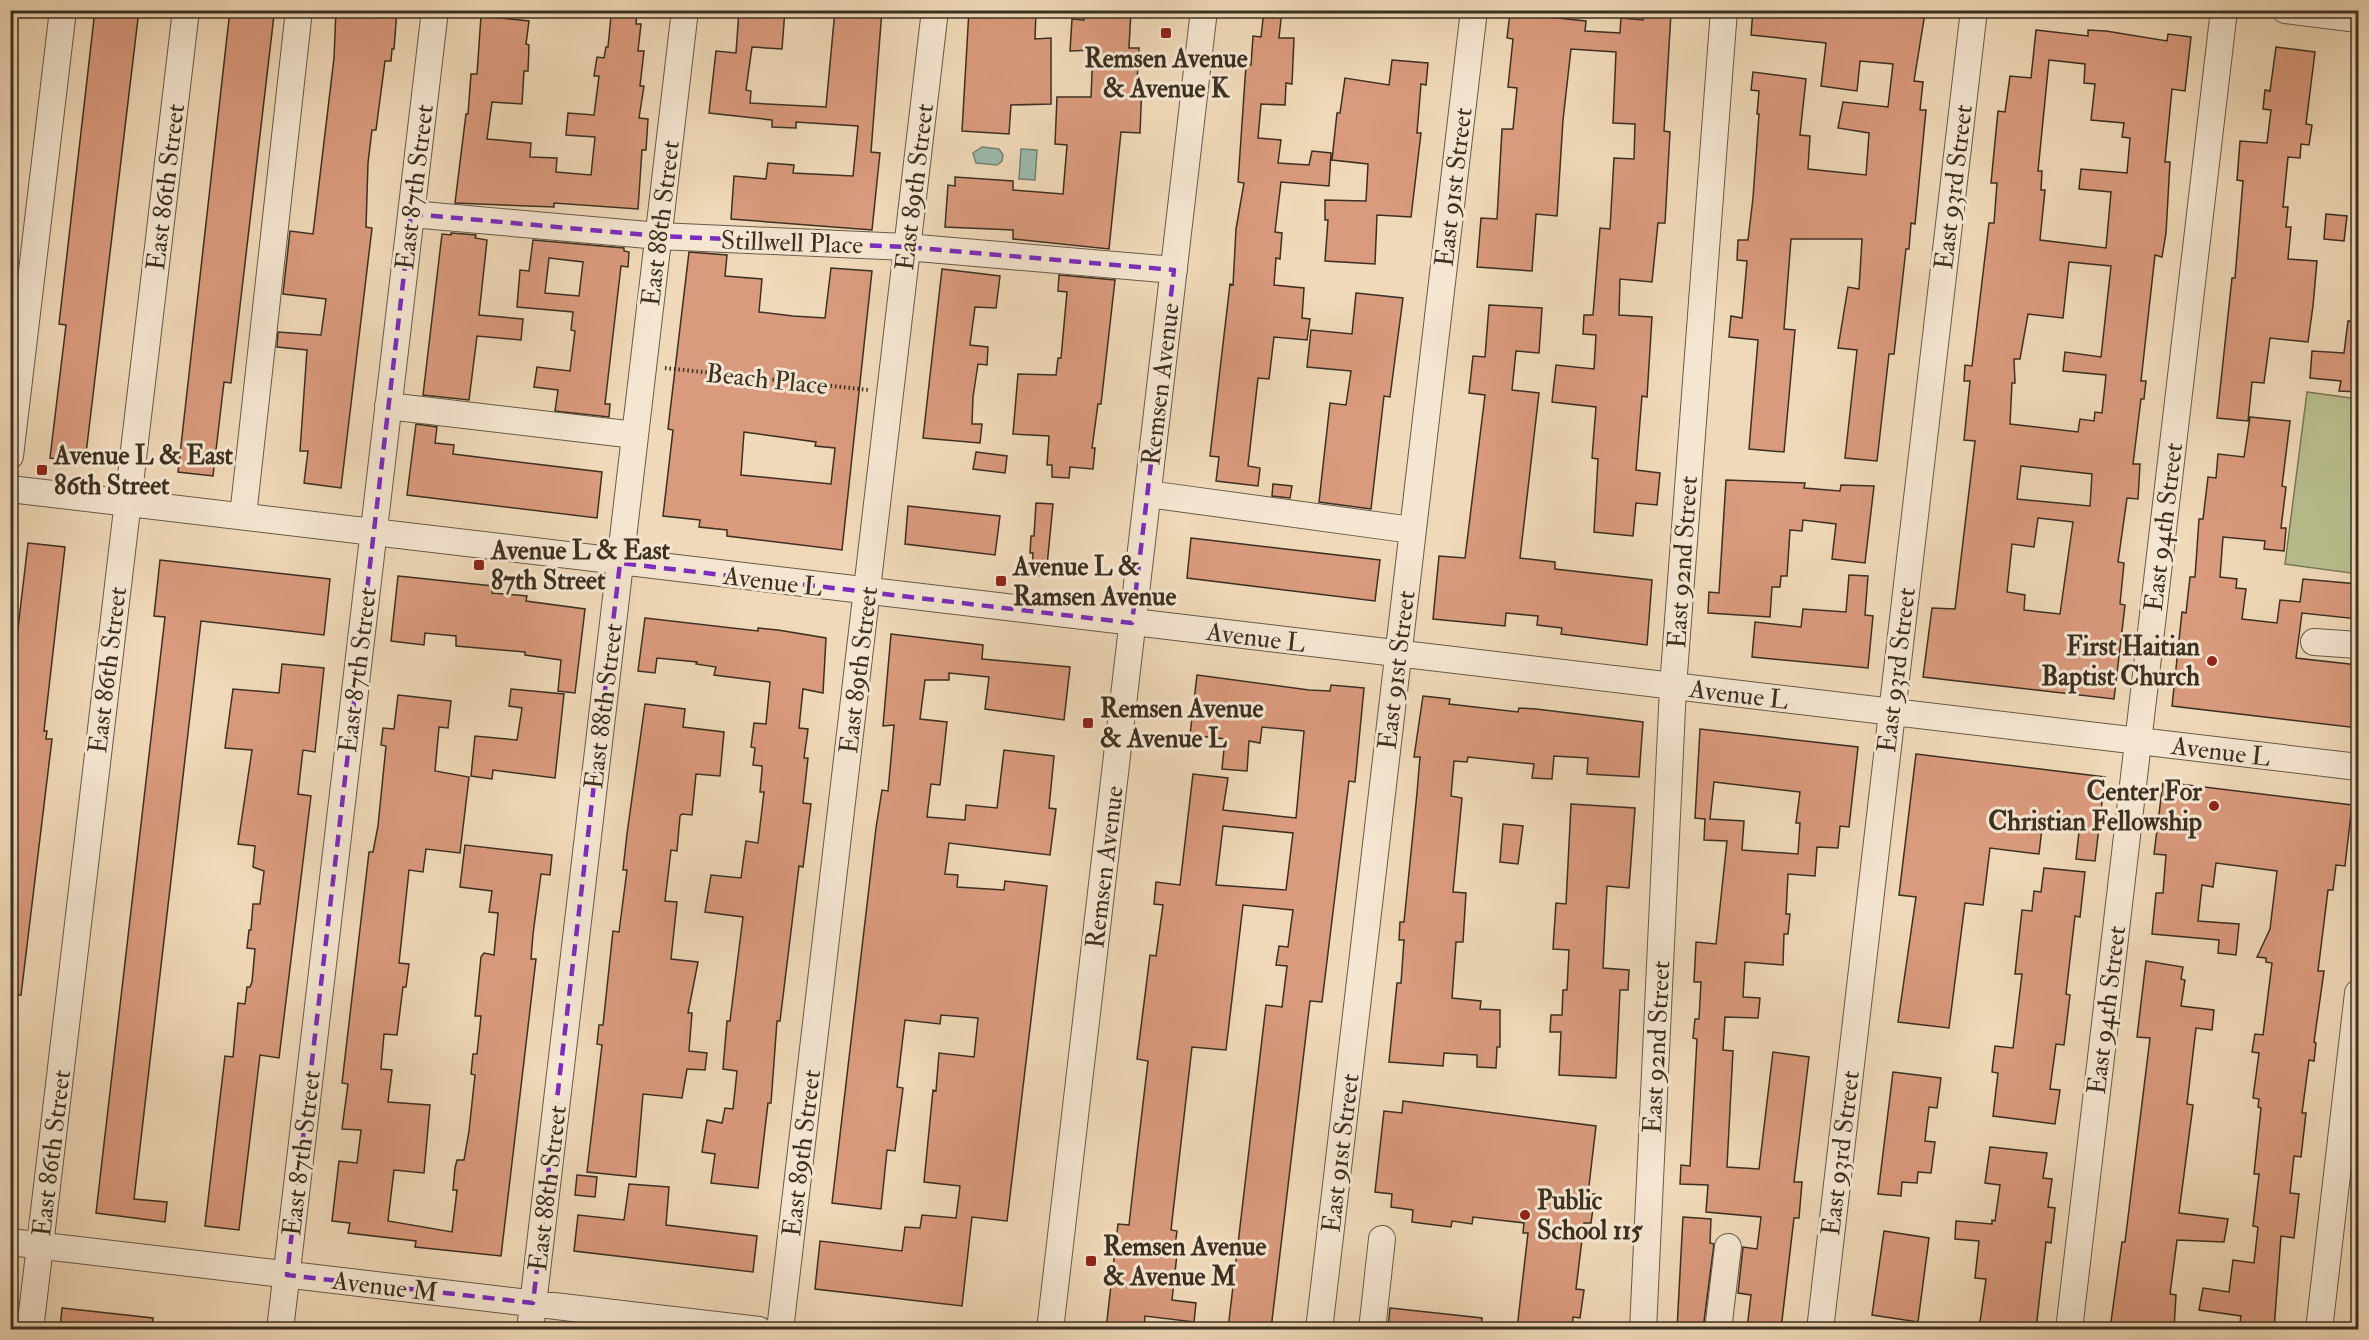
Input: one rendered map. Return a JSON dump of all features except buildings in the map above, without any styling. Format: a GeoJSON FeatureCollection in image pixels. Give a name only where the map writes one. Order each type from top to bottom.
{"type":"FeatureCollection","features":[{"type":"Feature","properties":{"kind":"street"},"geometry":{"type":"LineString","coordinates":[[10,456],[63,10]]}},
{"type":"Feature","properties":{"kind":"street","name":"East 86th Street"},"geometry":{"type":"LineString","coordinates":[[30,1329],[186,10]]}},
{"type":"Feature","properties":{"kind":"street"},"geometry":{"type":"LineString","coordinates":[[243,516],[299,10]]}},
{"type":"Feature","properties":{"kind":"street","name":"East 87th Street"},"geometry":{"type":"LineString","coordinates":[[280,1329],[435,10]]}},
{"type":"Feature","properties":{"kind":"street","name":"East 88th Street"},"geometry":{"type":"LineString","coordinates":[[530,1329],[685,10]]}},
{"type":"Feature","properties":{"kind":"street","name":"East 89th Street"},"geometry":{"type":"LineString","coordinates":[[780,1329],[935,10]]}},
{"type":"Feature","properties":{"kind":"street","name":"Remsen Avenue"},"geometry":{"type":"LineString","coordinates":[[1050,1329],[1204,10]]}},
{"type":"Feature","properties":{"kind":"street","name":"East 91st Street"},"geometry":{"type":"LineString","coordinates":[[1319,1329],[1474,10]]}},
{"type":"Feature","properties":{"kind":"street","name":"East 92nd Street"},"geometry":{"type":"LineString","coordinates":[[1643,1329],[1673,687],[1724,10]]}},
{"type":"Feature","properties":{"kind":"street","name":"East 93rd Street"},"geometry":{"type":"LineString","coordinates":[[1820,1329],[1974,10]]}},
{"type":"Feature","properties":{"kind":"street","name":"East 94th Street"},"geometry":{"type":"LineString","coordinates":[[2069,1329],[2224,10]]}},
{"type":"Feature","properties":{"kind":"street"},"geometry":{"type":"LineString","coordinates":[[2285,10],[2358,19]]}},
{"type":"Feature","properties":{"kind":"street","name":"Stillwell Place"},"geometry":{"type":"LineString","coordinates":[[411,214],[658,236],[906,247],[1174,270]]}},
{"type":"Feature","properties":{"kind":"street"},"geometry":{"type":"LineString","coordinates":[[388,406],[635,435]]}},
{"type":"Feature","properties":{"kind":"street","name":"Avenue L"},"geometry":{"type":"LineString","coordinates":[[10,489],[2358,767]]}},
{"type":"Feature","properties":{"kind":"street"},"geometry":{"type":"LineString","coordinates":[[1148,494],[1412,530]]}},
{"type":"Feature","properties":{"kind":"street"},"geometry":{"type":"LineString","coordinates":[[2314,642],[2358,645]]}},
{"type":"Feature","properties":{"kind":"street"},"geometry":{"type":"LineString","coordinates":[[2319,1329],[2358,993]]}},
{"type":"Feature","properties":{"kind":"street"},"geometry":{"type":"LineString","coordinates":[[1372,1329],[1382,1239]]}},
{"type":"Feature","properties":{"kind":"street","name":"Avenue M"},"geometry":{"type":"LineString","coordinates":[[10,1242],[759,1329]]}},
{"type":"Feature","properties":{"kind":"street"},"geometry":{"type":"LineString","coordinates":[[1718,1329],[1728,1247]]}},
{"type":"Feature","properties":{"kind":"path","name":"Beach Place"},"geometry":{"type":"LineString","coordinates":[[643,365],[890,393]]}},
{"type":"Feature","properties":{"kind":"highlighted area"},"geometry":{"type":"Polygon","coordinates":[[[411,214],[659,236],[906,247],[1174,270],[1132,623],[620,563],[533,1303],[287,1275],[411,214]]]}},
{"type":"Feature","properties":{"kind":"green space"},"geometry":{"type":"Polygon","coordinates":[[[2307,392],[2358,399],[2358,574],[2285,564],[2307,392]]]}},
{"type":"Feature","properties":{"kind":"shaded area"},"geometry":{"type":"Polygon","coordinates":[[[982,147],[999,149],[1003,155],[1002,161],[997,165],[976,163],[973,153],[982,147]]]}},
{"type":"Feature","properties":{"kind":"shaded area"},"geometry":{"type":"Polygon","coordinates":[[[1021,149],[1037,150],[1035,180],[1019,179],[1021,149]]]}},
{"type":"Feature","properties":{"kind":"place","name":"Remsen Avenue & Avenue K"},"geometry":{"type":"Point","coordinates":[1166,33]}},
{"type":"Feature","properties":{"kind":"place","name":"Avenue L & East 86th Street"},"geometry":{"type":"Point","coordinates":[42,470]}},
{"type":"Feature","properties":{"kind":"place","name":"Avenue L & East 87th Street"},"geometry":{"type":"Point","coordinates":[479,565]}},
{"type":"Feature","properties":{"kind":"place","name":"Avenue L & Ramsen Avenue"},"geometry":{"type":"Point","coordinates":[1001,581]}},
{"type":"Feature","properties":{"kind":"place","name":"First Haitian Baptist Church"},"geometry":{"type":"Point","coordinates":[2212,661]}},
{"type":"Feature","properties":{"kind":"place","name":"Remsen Avenue & Avenue L"},"geometry":{"type":"Point","coordinates":[1088,723]}},
{"type":"Feature","properties":{"kind":"place","name":"Center For Christian Fellowship"},"geometry":{"type":"Point","coordinates":[2214,806]}},
{"type":"Feature","properties":{"kind":"place","name":"Public School 115"},"geometry":{"type":"Point","coordinates":[1525,1215]}},
{"type":"Feature","properties":{"kind":"place","name":"Remsen Avenue & Avenue M"},"geometry":{"type":"Point","coordinates":[1091,1261]}}]}
